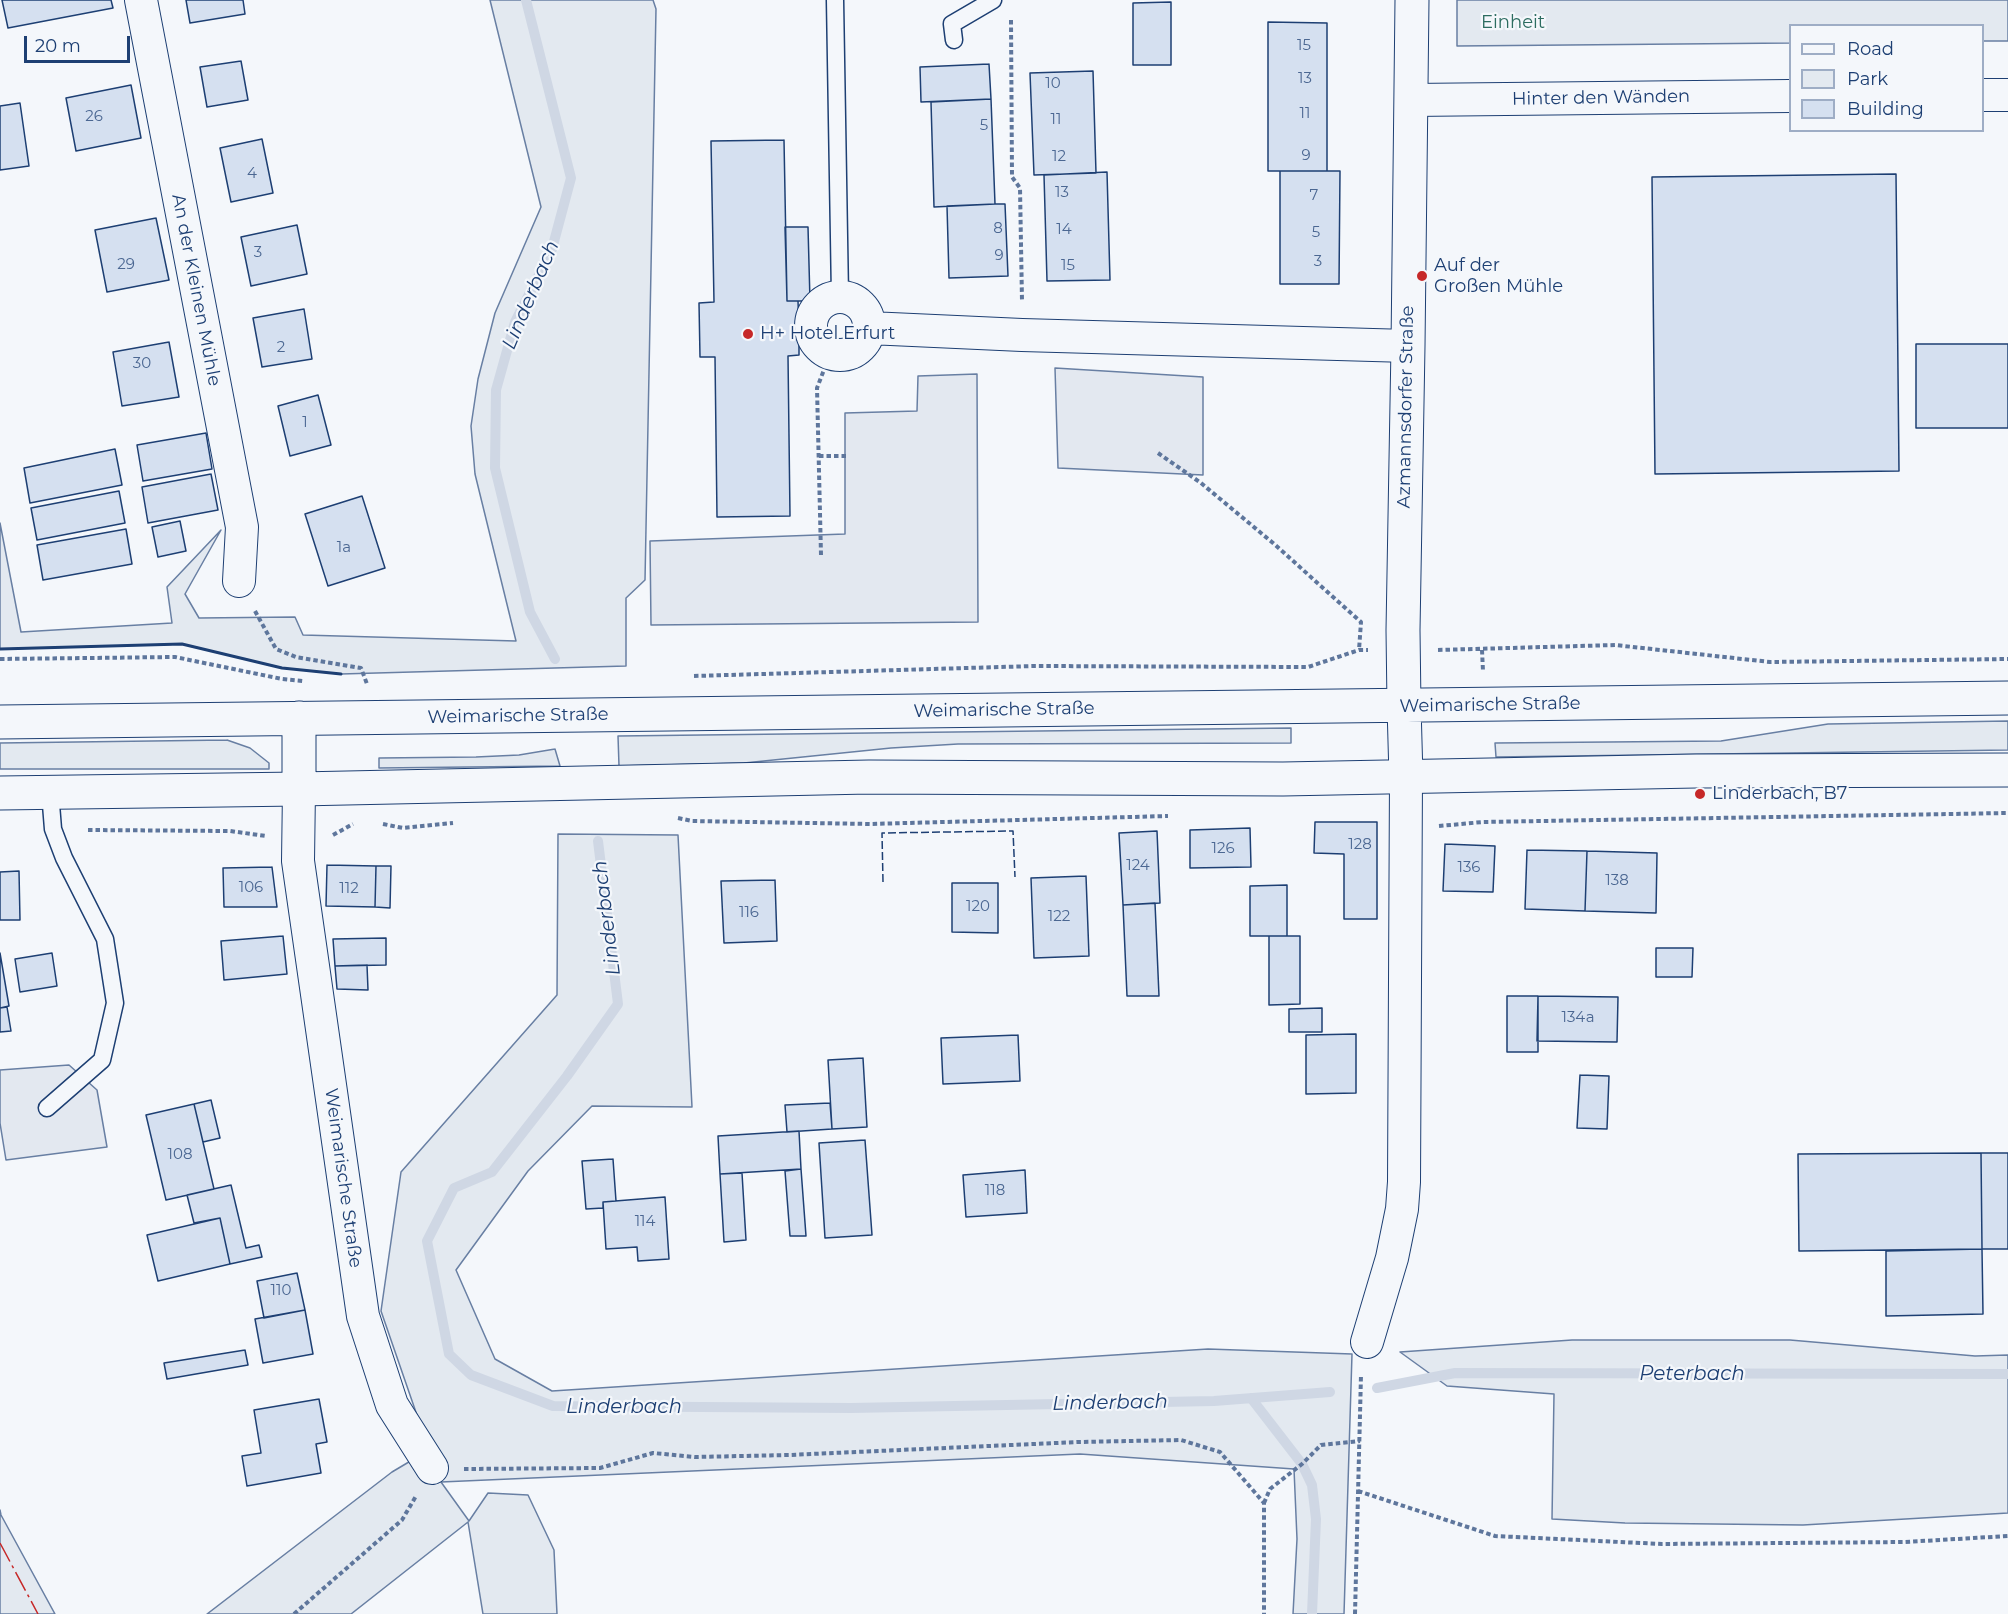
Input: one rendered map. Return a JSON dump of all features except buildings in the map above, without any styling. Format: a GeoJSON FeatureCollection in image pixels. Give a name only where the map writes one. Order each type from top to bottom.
{"type":"FeatureCollection","features":[{"type":"Feature","properties":{"kind":"main road","name":"Azmannsdorfer Straße"},"geometry":{"type":"LineString","coordinates":[[1406,777],[1402,630],[1412,0]]}},
{"type":"Feature","properties":{"kind":"main road","name":"Weimarische Straße"},"geometry":{"type":"LineString","coordinates":[[0,722],[2008,698]]}},
{"type":"Feature","properties":{"kind":"main road"},"geometry":{"type":"LineString","coordinates":[[299,718],[299,789]]}},
{"type":"Feature","properties":{"kind":"main road"},"geometry":{"type":"LineString","coordinates":[[0,793],[869,777],[1283,779],[1696,771],[2008,770]]}},
{"type":"Feature","properties":{"kind":"street","name":"An der Kleinen Mühle"},"geometry":{"type":"LineString","coordinates":[[141,0],[242,527],[239,581]]}},
{"type":"Feature","properties":{"kind":"street"},"geometry":{"type":"LineString","coordinates":[[1984,95],[2008,94]]}},
{"type":"Feature","properties":{"kind":"street","name":"Hinter den Wänden"},"geometry":{"type":"LineString","coordinates":[[1411,100],[1789,96]]}},
{"type":"Feature","properties":{"kind":"street"},"geometry":{"type":"LineString","coordinates":[[840,296],[851,298],[860,304],[868,316],[869,328],[863,344],[856,351],[841,355],[830,354],[821,349],[805,328],[818,305],[826,299],[840,296]]}},
{"type":"Feature","properties":{"kind":"street"},"geometry":{"type":"LineString","coordinates":[[869,328],[1022,335],[1408,346]]}},
{"type":"Feature","properties":{"kind":"street"},"geometry":{"type":"LineString","coordinates":[[1367,1342],[1392,1258],[1402,1209],[1406,777]]}},
{"type":"Feature","properties":{"kind":"street","name":"Weimarische Straße"},"geometry":{"type":"LineString","coordinates":[[299,789],[300,872],[363,1316],[392,1406],[432,1468]]}},
{"type":"Feature","properties":{"kind":"lane"},"geometry":{"type":"LineString","coordinates":[[835,0],[840,296]]}},
{"type":"Feature","properties":{"kind":"lane"},"geometry":{"type":"LineString","coordinates":[[954,40],[952,24],[993,0]]}},
{"type":"Feature","properties":{"kind":"lane"},"geometry":{"type":"LineString","coordinates":[[47,1108],[102,1060],[115,1003],[105,939],[64,858],[53,829],[50,792]]}},
{"type":"Feature","properties":{"kind":"path"},"geometry":{"type":"LineString","coordinates":[[1011,14],[1012,177],[1020,188],[1022,335]]}},
{"type":"Feature","properties":{"kind":"path"},"geometry":{"type":"LineString","coordinates":[[821,555],[817,388],[830,354]]}},
{"type":"Feature","properties":{"kind":"path"},"geometry":{"type":"LineString","coordinates":[[689,676],[1035,666],[1308,667],[1359,650],[1361,622],[1273,543],[1201,483],[1158,453]]}},
{"type":"Feature","properties":{"kind":"path"},"geometry":{"type":"LineString","coordinates":[[819,456],[849,456]]}},
{"type":"Feature","properties":{"kind":"path"},"geometry":{"type":"LineString","coordinates":[[239,581],[276,649],[296,657],[361,668],[367,686],[357,685]]}},
{"type":"Feature","properties":{"kind":"path"},"geometry":{"type":"LineString","coordinates":[[1445,650],[1615,645],[1770,662],[2008,659]]}},
{"type":"Feature","properties":{"kind":"path"},"geometry":{"type":"LineString","coordinates":[[0,659],[175,657],[282,679],[314,682]]}},
{"type":"Feature","properties":{"kind":"path"},"geometry":{"type":"LineString","coordinates":[[1443,826],[1483,822],[2008,813]]}},
{"type":"Feature","properties":{"kind":"path"},"geometry":{"type":"LineString","coordinates":[[669,815],[692,821],[870,824],[1173,816]]}},
{"type":"Feature","properties":{"kind":"path"},"geometry":{"type":"LineString","coordinates":[[53,829],[230,831],[270,837],[330,837],[359,822]]}},
{"type":"Feature","properties":{"kind":"path"},"geometry":{"type":"LineString","coordinates":[[375,822],[403,828],[459,823]]}},
{"type":"Feature","properties":{"kind":"path"},"geometry":{"type":"LineString","coordinates":[[1355,1614],[1362,1366],[1367,1342]]}},
{"type":"Feature","properties":{"kind":"path"},"geometry":{"type":"LineString","coordinates":[[294,1614],[402,1520],[432,1468],[514,1470],[600,1468],[653,1453],[695,1457],[777,1455],[1078,1442],[1182,1440],[1220,1452],[1264,1503]]}},
{"type":"Feature","properties":{"kind":"path"},"geometry":{"type":"LineString","coordinates":[[1264,1614],[1264,1503],[1270,1489],[1302,1464],[1321,1445],[1360,1441]]}},
{"type":"Feature","properties":{"kind":"path"},"geometry":{"type":"LineString","coordinates":[[1358,1491],[1495,1536],[1662,1544],[1905,1542],[2008,1536]]}},
{"type":"Feature","properties":{"kind":"green space"},"geometry":{"type":"Polygon","coordinates":[[[490,0],[653,0],[656,9],[645,580],[626,598],[626,666],[341,674],[282,668],[182,644],[0,649],[0,523],[21,632],[172,623],[167,587],[221,530],[185,594],[199,618],[295,617],[303,635],[516,641],[475,474],[471,426],[478,379],[495,313],[541,207],[490,0]]]}},
{"type":"Feature","properties":{"kind":"green space","name":"Einheit"},"geometry":{"type":"Polygon","coordinates":[[[1457,0],[2008,0],[2008,41],[1984,41],[1984,24],[1789,24],[1789,43],[1457,46],[1457,0]]]}},
{"type":"Feature","properties":{"kind":"green space"},"geometry":{"type":"Polygon","coordinates":[[[2008,721],[2008,750],[1496,757],[1495,743],[1721,741],[1828,724],[2008,721]]]}},
{"type":"Feature","properties":{"kind":"green space"},"geometry":{"type":"Polygon","coordinates":[[[1291,728],[1291,743],[958,744],[891,748],[744,763],[619,766],[618,736],[1291,728]]]}},
{"type":"Feature","properties":{"kind":"green space"},"geometry":{"type":"Polygon","coordinates":[[[227,740],[250,748],[269,763],[269,769],[0,769],[0,743],[227,740]]]}},
{"type":"Feature","properties":{"kind":"green space"},"geometry":{"type":"Polygon","coordinates":[[[555,749],[560,766],[379,768],[379,758],[519,755],[555,749]]]}},
{"type":"Feature","properties":{"kind":"green space"},"geometry":{"type":"Polygon","coordinates":[[[558,834],[678,835],[692,1107],[592,1106],[528,1171],[456,1270],[495,1359],[552,1391],[1208,1349],[1352,1354],[1344,1614],[1293,1614],[1297,1539],[1294,1469],[1080,1454],[441,1482],[469,1521],[488,1493],[528,1495],[554,1550],[557,1614],[483,1614],[468,1522],[351,1614],[207,1614],[392,1472],[429,1450],[381,1311],[401,1172],[557,995],[558,834]]]}},
{"type":"Feature","properties":{"kind":"green space"},"geometry":{"type":"Polygon","coordinates":[[[1572,1340],[1790,1340],[1975,1356],[2008,1355],[2008,1513],[1803,1525],[1625,1523],[1552,1519],[1554,1394],[1447,1386],[1400,1352],[1572,1340]]]}},
{"type":"Feature","properties":{"kind":"green space"},"geometry":{"type":"Polygon","coordinates":[[[0,1510],[1,1515],[55,1614],[0,1614],[0,1510]]]}},
{"type":"Feature","properties":{"kind":"shaded area"},"geometry":{"type":"Polygon","coordinates":[[[1055,368],[1203,377],[1203,475],[1058,468],[1055,368]]]}},
{"type":"Feature","properties":{"kind":"shaded area"},"geometry":{"type":"Polygon","coordinates":[[[977,374],[978,622],[651,625],[650,541],[845,534],[845,413],[917,411],[918,376],[977,374]]]}},
{"type":"Feature","properties":{"kind":"shaded area"},"geometry":{"type":"Polygon","coordinates":[[[69,1065],[97,1090],[107,1147],[6,1160],[0,1123],[0,1070],[69,1065]]]}},
{"type":"Feature","properties":{"kind":"waterway","name":"Linderbach"},"geometry":{"type":"LineString","coordinates":[[526,0],[571,178],[552,249],[515,322],[496,390],[495,468],[530,612],[555,659]]}},
{"type":"Feature","properties":{"kind":"waterway","name":"Linderbach"},"geometry":{"type":"LineString","coordinates":[[598,841],[618,1004],[567,1076],[492,1172],[454,1188],[427,1241],[449,1354],[471,1375],[553,1406],[851,1408],[1214,1401],[1330,1392]]}},
{"type":"Feature","properties":{"kind":"waterway","name":"Peterbach"},"geometry":{"type":"LineString","coordinates":[[1377,1388],[1455,1373],[2008,1374]]}},
{"type":"Feature","properties":{"kind":"waterway"},"geometry":{"type":"LineString","coordinates":[[1251,1398],[1302,1464],[1312,1485],[1316,1519],[1312,1614]]}},
{"type":"Feature","properties":{"kind":"fence"},"geometry":{"type":"LineString","coordinates":[[883,882],[882,833],[1013,831],[1015,877]]}},
{"type":"Feature","properties":{"kind":"wall"},"geometry":{"type":"LineString","coordinates":[[0,649],[182,644],[282,668],[341,674]]}},
{"type":"Feature","properties":{"kind":"power"},"geometry":{"type":"LineString","coordinates":[[0,1543],[38,1614]]}},
{"type":"Feature","properties":{"kind":"place","name":"Auf der Großen Mühle"},"geometry":{"type":"Point","coordinates":[1422,276]}},
{"type":"Feature","properties":{"kind":"place","name":"H+ Hotel Erfurt"},"geometry":{"type":"Point","coordinates":[748,334]}},
{"type":"Feature","properties":{"kind":"place","name":"Linderbach, B7"},"geometry":{"type":"Point","coordinates":[1700,794]}}]}
